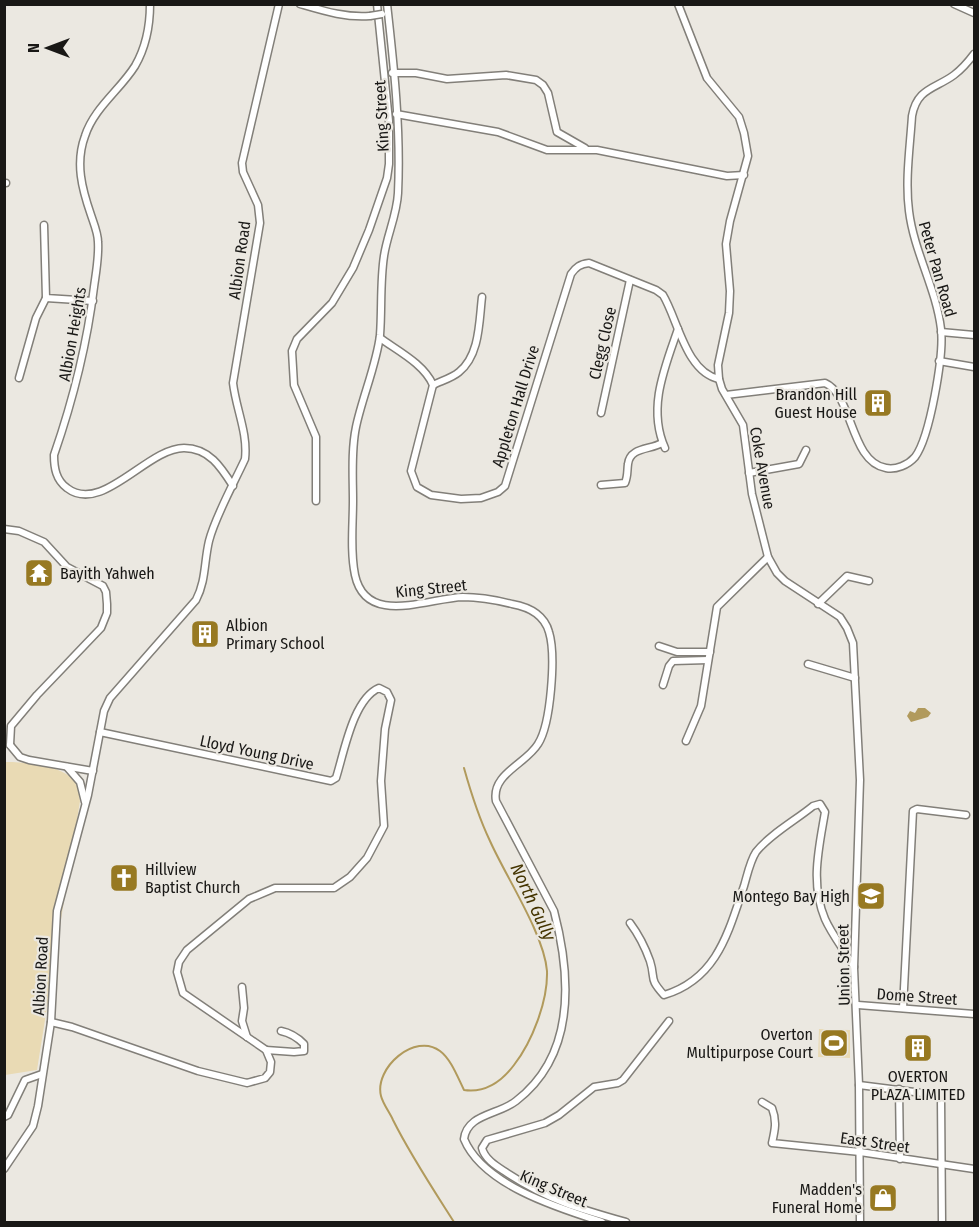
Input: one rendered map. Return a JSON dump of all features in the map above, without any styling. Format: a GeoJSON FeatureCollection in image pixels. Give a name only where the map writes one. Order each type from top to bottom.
{"type":"FeatureCollection","features":[{"type":"Feature","properties":{"kind":"street","name":"Albion Heights"},"geometry":{"type":"LineString","coordinates":[[150,4],[150,25],[135,66],[92,120],[80,153],[83,192],[98,240],[93,301],[79,378],[54,455],[54,465],[59,480],[72,491],[90,495],[117,483],[157,456],[183,448],[208,455],[219,464],[233,486]]}},
{"type":"Feature","properties":{"kind":"street","name":"Albion Road"},"geometry":{"type":"LineString","coordinates":[[4,1168],[33,1126],[51,1022],[57,911],[92,780],[104,711],[110,698],[199,594],[205,576],[209,541],[245,459],[246,446],[233,383],[260,223],[258,205],[243,172],[242,163],[279,4]]}},
{"type":"Feature","properties":{"kind":"street"},"geometry":{"type":"LineString","coordinates":[[300,4],[355,17],[370,16],[385,10]]}},
{"type":"Feature","properties":{"kind":"street"},"geometry":{"type":"LineString","coordinates":[[316,501],[316,437],[294,385],[292,351],[297,339],[332,303],[353,268],[373,221],[387,178],[389,121],[377,4]]}},
{"type":"Feature","properties":{"kind":"street","name":"Coke Avenue"},"geometry":{"type":"LineString","coordinates":[[678,4],[707,78],[739,117],[748,156],[726,244],[730,291],[729,313],[718,365],[719,379],[743,425],[752,494],[768,557],[784,581],[840,617],[853,643],[860,780]]}},
{"type":"Feature","properties":{"kind":"street"},"geometry":{"type":"LineString","coordinates":[[954,4],[975,13]]}},
{"type":"Feature","properties":{"kind":"street","name":"King Street"},"geometry":{"type":"LineString","coordinates":[[385,10],[396,114],[398,194],[384,254],[380,338],[353,441],[353,558],[356,578],[362,592],[370,600],[383,606],[404,606],[461,597],[486,598],[530,609],[539,615],[549,632],[551,693],[542,736],[537,747],[499,781],[495,795],[496,801],[554,911],[566,975],[563,1024],[549,1062],[528,1090],[503,1110],[475,1120],[468,1125],[464,1139],[483,1167],[518,1190],[602,1222]]}},
{"type":"Feature","properties":{"kind":"street","name":"Peter Pan Road"},"geometry":{"type":"LineString","coordinates":[[726,395],[825,383],[835,389],[857,439],[876,464],[884,468],[897,468],[914,458],[922,444],[927,427],[939,361],[941,332],[935,299],[913,236],[908,209],[912,116],[914,105],[920,95],[955,74],[975,54]]}},
{"type":"Feature","properties":{"kind":"street"},"geometry":{"type":"LineString","coordinates":[[392,73],[427,75],[447,79],[506,75],[536,80],[548,93],[557,132],[586,149]]}},
{"type":"Feature","properties":{"kind":"street"},"geometry":{"type":"LineString","coordinates":[[396,114],[498,132],[547,150],[586,149],[727,176],[744,175]]}},
{"type":"Feature","properties":{"kind":"street"},"geometry":{"type":"LineString","coordinates":[[19,378],[36,318],[46,298],[44,225]]}},
{"type":"Feature","properties":{"kind":"street","name":"Appleton Hall Drive"},"geometry":{"type":"LineString","coordinates":[[433,386],[411,471],[417,487],[431,495],[443,498],[481,498],[498,492],[505,486],[571,274],[576,267],[589,263],[656,290],[663,295],[692,359],[705,374],[719,379]]}},
{"type":"Feature","properties":{"kind":"street","name":"Clegg Close"},"geometry":{"type":"LineString","coordinates":[[600,413],[630,280]]}},
{"type":"Feature","properties":{"kind":"street"},"geometry":{"type":"LineString","coordinates":[[380,338],[422,369],[433,386],[458,373],[468,362],[475,349],[482,297]]}},
{"type":"Feature","properties":{"kind":"street"},"geometry":{"type":"LineString","coordinates":[[46,298],[93,301]]}},
{"type":"Feature","properties":{"kind":"street"},"geometry":{"type":"LineString","coordinates":[[602,485],[625,483],[630,456],[636,450],[664,446],[656,412],[660,381],[678,328]]}},
{"type":"Feature","properties":{"kind":"street"},"geometry":{"type":"LineString","coordinates":[[941,332],[975,335]]}},
{"type":"Feature","properties":{"kind":"street"},"geometry":{"type":"LineString","coordinates":[[939,361],[975,367]]}},
{"type":"Feature","properties":{"kind":"street"},"geometry":{"type":"LineString","coordinates":[[749,473],[799,464],[807,450]]}},
{"type":"Feature","properties":{"kind":"street"},"geometry":{"type":"LineString","coordinates":[[4,529],[19,531],[44,542],[67,567],[103,586],[106,592],[107,613],[101,628],[37,695],[11,726],[7,745],[20,757],[93,771]]}},
{"type":"Feature","properties":{"kind":"street"},"geometry":{"type":"LineString","coordinates":[[686,741],[701,706],[717,607],[768,557]]}},
{"type":"Feature","properties":{"kind":"street"},"geometry":{"type":"LineString","coordinates":[[818,604],[847,576],[869,581]]}},
{"type":"Feature","properties":{"kind":"street"},"geometry":{"type":"LineString","coordinates":[[659,646],[677,652],[710,651]]}},
{"type":"Feature","properties":{"kind":"street"},"geometry":{"type":"LineString","coordinates":[[663,685],[673,661],[708,660]]}},
{"type":"Feature","properties":{"kind":"street"},"geometry":{"type":"LineString","coordinates":[[808,664],[855,678]]}},
{"type":"Feature","properties":{"kind":"street","name":"Lloyd Young Drive"},"geometry":{"type":"LineString","coordinates":[[100,732],[331,781],[336,778],[346,741],[367,696],[379,688],[387,692],[391,700],[383,740],[381,781],[384,826],[367,858],[351,877],[334,888],[275,888],[249,899],[187,950],[179,962],[177,972],[183,993],[266,1050]]}},
{"type":"Feature","properties":{"kind":"street"},"geometry":{"type":"LineString","coordinates":[[66,767],[80,782],[86,805]]}},
{"type":"Feature","properties":{"kind":"street","name":"Union Street"},"geometry":{"type":"LineString","coordinates":[[860,780],[854,968],[858,1005],[860,1085],[860,1222]]}},
{"type":"Feature","properties":{"kind":"street"},"geometry":{"type":"LineString","coordinates":[[630,922],[651,964],[653,982],[664,995],[681,990],[702,976],[727,939],[755,853],[813,806],[820,804],[825,812],[817,850],[816,885],[825,919],[854,968]]}},
{"type":"Feature","properties":{"kind":"street"},"geometry":{"type":"LineString","coordinates":[[903,1008],[913,811],[916,809],[966,814]]}},
{"type":"Feature","properties":{"kind":"street"},"geometry":{"type":"LineString","coordinates":[[242,987],[244,1008],[242,1021],[248,1038]]}},
{"type":"Feature","properties":{"kind":"street","name":"Dome Street"},"geometry":{"type":"LineString","coordinates":[[858,1005],[974,1014]]}},
{"type":"Feature","properties":{"kind":"street"},"geometry":{"type":"LineString","coordinates":[[974,1014],[975,1009]]}},
{"type":"Feature","properties":{"kind":"street"},"geometry":{"type":"LineString","coordinates":[[626,1222],[564,1204],[530,1188],[485,1156],[482,1148],[487,1140],[545,1123],[559,1115],[594,1087],[623,1080],[669,1021]]}},
{"type":"Feature","properties":{"kind":"street"},"geometry":{"type":"LineString","coordinates":[[51,1022],[72,1027],[198,1071],[246,1083],[264,1078],[270,1072],[271,1062],[266,1050],[304,1051],[304,1044],[299,1039],[291,1033],[281,1031]]}},
{"type":"Feature","properties":{"kind":"street"},"geometry":{"type":"LineString","coordinates":[[4,1117],[8,1114],[25,1080],[42,1074]]}},
{"type":"Feature","properties":{"kind":"street"},"geometry":{"type":"LineString","coordinates":[[860,1085],[938,1095],[942,1098],[942,1222]]}},
{"type":"Feature","properties":{"kind":"street"},"geometry":{"type":"LineString","coordinates":[[899,1089],[900,1159]]}},
{"type":"Feature","properties":{"kind":"street","name":"East Street"},"geometry":{"type":"LineString","coordinates":[[762,1102],[772,1108],[775,1115],[776,1124],[772,1143],[860,1152],[975,1169]]}},
{"type":"Feature","properties":{"kind":"shaded area"},"geometry":{"type":"Polygon","coordinates":[[[918,708],[925,708],[931,713],[928,717],[911,722],[907,716],[910,711],[915,713],[918,708]]]}},
{"type":"Feature","properties":{"kind":"shaded area"},"geometry":{"type":"Polygon","coordinates":[[[5,755],[6,762],[46,766],[65,773],[77,786],[80,801],[37,1070],[5,1075],[5,755]]]}},
{"type":"Feature","properties":{"kind":"shaded area","name":"Overton Multipurpose Court"},"geometry":{"type":"Polygon","coordinates":[[[819,1029],[850,1030],[850,1058],[818,1057],[819,1029]]]}},
{"type":"Feature","properties":{"kind":"waterway","name":"North Gully"},"geometry":{"type":"LineString","coordinates":[[454,1222],[383,1102],[380,1085],[384,1074],[398,1056],[419,1046],[430,1046],[440,1051],[448,1059],[464,1090],[479,1090],[492,1085],[514,1065],[527,1045],[538,1021],[547,983],[547,971],[539,940],[486,832],[464,768]]}},
{"type":"Feature","properties":{"kind":"place","name":"Brandon Hill Guest House"},"geometry":{"type":"Point","coordinates":[878,403]}},
{"type":"Feature","properties":{"kind":"place","name":"Bayith Yahweh"},"geometry":{"type":"Point","coordinates":[39,573]}},
{"type":"Feature","properties":{"kind":"place","name":"Albion Primary School"},"geometry":{"type":"Point","coordinates":[205,634]}},
{"type":"Feature","properties":{"kind":"place","name":"Hillview Baptist Church"},"geometry":{"type":"Point","coordinates":[124,878]}},
{"type":"Feature","properties":{"kind":"place","name":"Montego Bay High"},"geometry":{"type":"Point","coordinates":[871,896]}},
{"type":"Feature","properties":{"kind":"place","name":"Overton Multipurpose Court"},"geometry":{"type":"Point","coordinates":[834,1043]}},
{"type":"Feature","properties":{"kind":"place","name":"OVERTON PLAZA LIMITED"},"geometry":{"type":"Point","coordinates":[918,1048]}},
{"type":"Feature","properties":{"kind":"place","name":"Madden's Funeral Home"},"geometry":{"type":"Point","coordinates":[883,1198]}}]}
